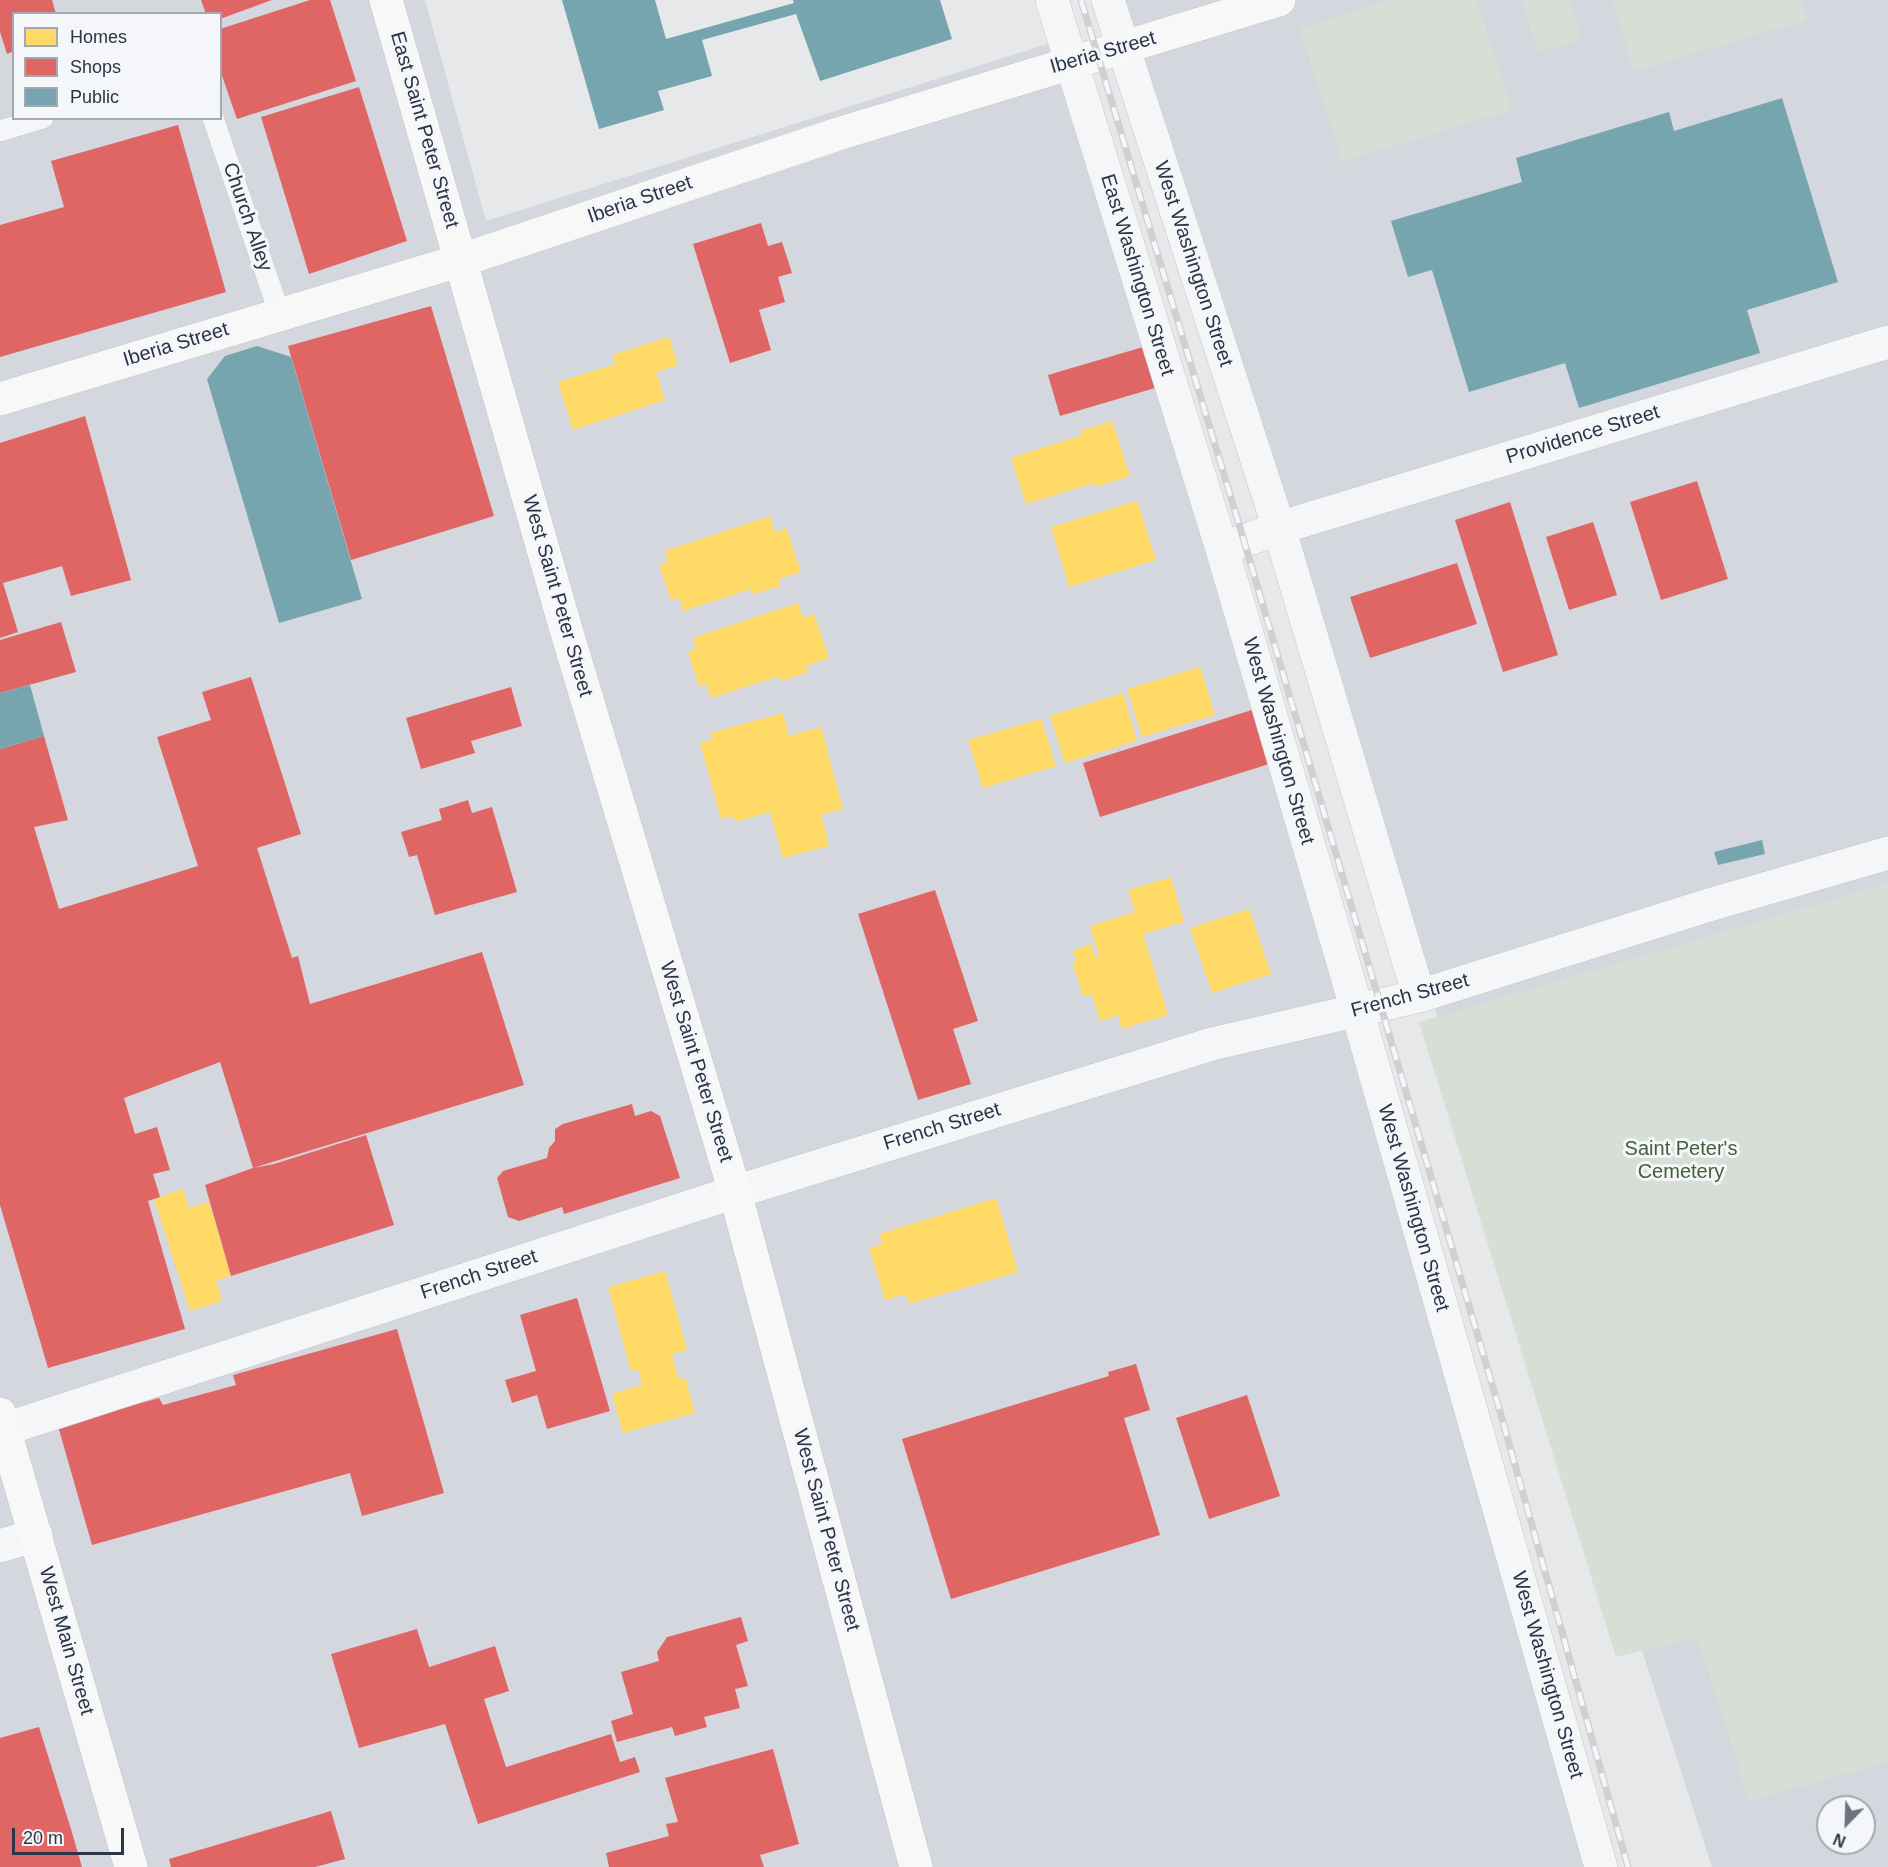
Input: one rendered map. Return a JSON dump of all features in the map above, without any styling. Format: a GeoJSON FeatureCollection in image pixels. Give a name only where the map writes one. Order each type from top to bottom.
{"type":"FeatureCollection","features":[{"type":"Feature","properties":{"kind":"main road","name":"East Saint Peter Street"},"geometry":{"type":"LineString","coordinates":[[386,0],[462,260]]}},
{"type":"Feature","properties":{"kind":"main road","name":"Iberia Street"},"geometry":{"type":"LineString","coordinates":[[0,399],[462,260],[838,134],[1071,63],[1099,57],[1279,0]]}},
{"type":"Feature","properties":{"kind":"main road","name":"West Saint Peter Street"},"geometry":{"type":"LineString","coordinates":[[462,260],[568,637],[735,1192],[916,1867]]}},
{"type":"Feature","properties":{"kind":"main road","name":"West Main Street"},"geometry":{"type":"LineString","coordinates":[[2,1422],[131,1867]]}},
{"type":"Feature","properties":{"kind":"street","name":"East Washington Street"},"geometry":{"type":"LineString","coordinates":[[1052,0],[1222,549]]}},
{"type":"Feature","properties":{"kind":"street"},"geometry":{"type":"LineString","coordinates":[[1108,0],[1123,48]]}},
{"type":"Feature","properties":{"kind":"street","name":"West Washington Street"},"geometry":{"type":"LineString","coordinates":[[1123,48],[1279,528],[1419,996]]}},
{"type":"Feature","properties":{"kind":"street","name":"Providence Street"},"geometry":{"type":"LineString","coordinates":[[1222,549],[1279,528],[1888,342]]}},
{"type":"Feature","properties":{"kind":"street","name":"West Washington Street"},"geometry":{"type":"LineString","coordinates":[[1222,549],[1357,1010],[1601,1867]]}},
{"type":"Feature","properties":{"kind":"street","name":"French Street"},"geometry":{"type":"LineString","coordinates":[[2,1422],[1212,1044],[1419,996],[1709,905],[1888,853]]}},
{"type":"Feature","properties":{"kind":"street"},"geometry":{"type":"LineString","coordinates":[[0,1546],[36,1535]]}},
{"type":"Feature","properties":{"kind":"lane"},"geometry":{"type":"LineString","coordinates":[[0,131],[36,120]]}},
{"type":"Feature","properties":{"kind":"lane","name":"Church Alley"},"geometry":{"type":"LineString","coordinates":[[214,120],[280,315]]}},
{"type":"Feature","properties":{"kind":"shaded area"},"geometry":{"type":"Polygon","coordinates":[[[0,0],[425,0],[486,221],[1054,42],[1607,1867],[0,1867],[0,0]]]}},
{"type":"Feature","properties":{"kind":"shaded area"},"geometry":{"type":"Polygon","coordinates":[[[1109,0],[1888,0],[1888,1867],[1712,1867],[1109,0]]]}},
{"type":"Feature","properties":{"kind":"green space"},"geometry":{"type":"Polygon","coordinates":[[[1390,0],[1477,0],[1512,110],[1342,162],[1300,28],[1390,0]]]}},
{"type":"Feature","properties":{"kind":"green space"},"geometry":{"type":"Polygon","coordinates":[[[1522,0],[1569,0],[1581,40],[1537,52],[1522,0]]]}},
{"type":"Feature","properties":{"kind":"green space"},"geometry":{"type":"Polygon","coordinates":[[[1612,0],[1801,0],[1807,20],[1634,71],[1612,0]]]}},
{"type":"Feature","properties":{"kind":"green space","name":"Saint Peter's Cemetery"},"geometry":{"type":"Polygon","coordinates":[[[1888,883],[1888,1762],[1749,1801],[1698,1638],[1616,1657],[1419,1022],[1888,883]]]}},
{"type":"Feature","properties":{"kind":"building: Homes"},"geometry":{"type":"Polygon","coordinates":[[[669,337],[678,365],[656,372],[665,400],[573,430],[558,382],[616,364],[612,355],[669,337]]]}},
{"type":"Feature","properties":{"kind":"building: Homes"},"geometry":{"type":"Polygon","coordinates":[[[1112,421],[1130,476],[1095,487],[1094,483],[1026,504],[1011,458],[1083,435],[1080,431],[1112,421]]]}},
{"type":"Feature","properties":{"kind":"building: Homes"},"geometry":{"type":"Polygon","coordinates":[[[1137,501],[1156,560],[1069,587],[1051,527],[1137,501]]]}},
{"type":"Feature","properties":{"kind":"building: Homes"},"geometry":{"type":"Polygon","coordinates":[[[770,516],[775,532],[786,528],[801,572],[779,579],[781,586],[753,594],[751,589],[683,611],[679,598],[671,600],[659,565],[668,562],[665,551],[770,516]]]}},
{"type":"Feature","properties":{"kind":"building: Homes"},"geometry":{"type":"Polygon","coordinates":[[[798,603],[803,618],[814,614],[829,658],[806,666],[808,672],[781,681],[779,676],[711,698],[706,684],[699,686],[688,652],[696,649],[693,638],[798,603]]]}},
{"type":"Feature","properties":{"kind":"building: Homes"},"geometry":{"type":"Polygon","coordinates":[[[1200,667],[1215,715],[1142,737],[1127,689],[1200,667]]]}},
{"type":"Feature","properties":{"kind":"building: Homes"},"geometry":{"type":"Polygon","coordinates":[[[1123,693],[1137,741],[1065,763],[1050,716],[1123,693]]]}},
{"type":"Feature","properties":{"kind":"building: Homes"},"geometry":{"type":"Polygon","coordinates":[[[783,713],[789,736],[821,727],[843,809],[821,815],[829,846],[783,858],[770,812],[735,822],[733,816],[721,819],[700,743],[712,739],[710,733],[783,713]]]}},
{"type":"Feature","properties":{"kind":"building: Homes"},"geometry":{"type":"Polygon","coordinates":[[[1041,719],[1056,766],[983,788],[968,740],[1041,719]]]}},
{"type":"Feature","properties":{"kind":"building: Homes"},"geometry":{"type":"Polygon","coordinates":[[[1171,877],[1184,922],[1143,934],[1168,1015],[1122,1029],[1118,1015],[1100,1021],[1092,994],[1083,996],[1072,963],[1076,962],[1073,950],[1091,944],[1095,957],[1099,955],[1090,926],[1135,912],[1128,890],[1171,877]]]}},
{"type":"Feature","properties":{"kind":"building: Homes"},"geometry":{"type":"Polygon","coordinates":[[[1249,909],[1271,974],[1212,993],[1190,928],[1249,909]]]}},
{"type":"Feature","properties":{"kind":"building: Homes"},"geometry":{"type":"Polygon","coordinates":[[[183,1189],[189,1208],[209,1202],[231,1276],[216,1280],[222,1301],[190,1311],[154,1199],[183,1189]]]}},
{"type":"Feature","properties":{"kind":"building: Homes"},"geometry":{"type":"Polygon","coordinates":[[[996,1198],[1018,1272],[909,1304],[906,1294],[885,1300],[869,1248],[882,1244],[879,1234],[996,1198]]]}},
{"type":"Feature","properties":{"kind":"building: Homes"},"geometry":{"type":"Polygon","coordinates":[[[665,1271],[687,1350],[672,1354],[678,1379],[685,1377],[695,1413],[623,1433],[612,1394],[642,1385],[638,1369],[631,1371],[608,1287],[665,1271]]]}},
{"type":"Feature","properties":{"kind":"building: Shops"},"geometry":{"type":"Polygon","coordinates":[[[0,0],[52,0],[55,12],[12,12],[12,52],[7,54],[0,32],[0,0]]]}},
{"type":"Feature","properties":{"kind":"building: Shops"},"geometry":{"type":"Polygon","coordinates":[[[201,0],[272,0],[222,18],[222,12],[205,12],[201,0]]]}},
{"type":"Feature","properties":{"kind":"building: Shops"},"geometry":{"type":"Polygon","coordinates":[[[310,0],[330,0],[356,81],[237,119],[222,76],[222,28],[310,0]]]}},
{"type":"Feature","properties":{"kind":"building: Shops"},"geometry":{"type":"Polygon","coordinates":[[[359,87],[407,241],[309,274],[261,117],[359,87]]]}},
{"type":"Feature","properties":{"kind":"building: Shops"},"geometry":{"type":"Polygon","coordinates":[[[178,125],[226,292],[0,357],[0,225],[64,207],[51,161],[178,125]]]}},
{"type":"Feature","properties":{"kind":"building: Shops"},"geometry":{"type":"Polygon","coordinates":[[[761,223],[768,246],[782,242],[792,273],[778,277],[785,302],[759,310],[771,350],[730,363],[693,244],[761,223]]]}},
{"type":"Feature","properties":{"kind":"building: Shops"},"geometry":{"type":"Polygon","coordinates":[[[431,306],[494,516],[351,560],[288,346],[431,306]]]}},
{"type":"Feature","properties":{"kind":"building: Shops"},"geometry":{"type":"Polygon","coordinates":[[[1143,347],[1155,388],[1060,416],[1048,375],[1143,347]]]}},
{"type":"Feature","properties":{"kind":"building: Shops"},"geometry":{"type":"Polygon","coordinates":[[[85,416],[131,580],[71,596],[62,566],[3,583],[18,632],[0,638],[0,443],[85,416]]]}},
{"type":"Feature","properties":{"kind":"building: Shops"},"geometry":{"type":"Polygon","coordinates":[[[1697,481],[1728,579],[1661,600],[1630,502],[1697,481]]]}},
{"type":"Feature","properties":{"kind":"building: Shops"},"geometry":{"type":"Polygon","coordinates":[[[1510,502],[1558,655],[1503,672],[1455,520],[1510,502]]]}},
{"type":"Feature","properties":{"kind":"building: Shops"},"geometry":{"type":"Polygon","coordinates":[[[1593,522],[1617,595],[1569,610],[1546,537],[1593,522]]]}},
{"type":"Feature","properties":{"kind":"building: Shops"},"geometry":{"type":"Polygon","coordinates":[[[1457,563],[1477,624],[1370,658],[1350,597],[1457,563]]]}},
{"type":"Feature","properties":{"kind":"building: Shops"},"geometry":{"type":"Polygon","coordinates":[[[61,622],[76,672],[0,693],[0,640],[61,622]]]}},
{"type":"Feature","properties":{"kind":"building: Shops"},"geometry":{"type":"Polygon","coordinates":[[[251,677],[301,834],[257,848],[292,958],[298,956],[310,1004],[482,952],[524,1085],[253,1168],[220,1062],[124,1098],[135,1134],[157,1127],[170,1170],[153,1174],[160,1197],[148,1201],[185,1329],[48,1368],[0,1205],[0,749],[44,736],[68,820],[34,827],[59,909],[198,866],[157,737],[211,720],[202,692],[251,677]]]}},
{"type":"Feature","properties":{"kind":"building: Shops"},"geometry":{"type":"Polygon","coordinates":[[[511,687],[522,726],[471,741],[475,753],[421,769],[406,718],[511,687]]]}},
{"type":"Feature","properties":{"kind":"building: Shops"},"geometry":{"type":"Polygon","coordinates":[[[1252,710],[1269,764],[1100,817],[1083,763],[1252,710]]]}},
{"type":"Feature","properties":{"kind":"building: Shops"},"geometry":{"type":"Polygon","coordinates":[[[468,800],[472,813],[492,807],[517,892],[435,915],[417,855],[409,857],[401,832],[442,820],[439,809],[468,800]]]}},
{"type":"Feature","properties":{"kind":"building: Shops"},"geometry":{"type":"Polygon","coordinates":[[[935,890],[978,1021],[953,1029],[971,1084],[918,1100],[858,914],[935,890]]]}},
{"type":"Feature","properties":{"kind":"building: Shops"},"geometry":{"type":"Polygon","coordinates":[[[632,1104],[635,1116],[651,1111],[660,1116],[680,1178],[564,1214],[562,1207],[519,1221],[508,1217],[497,1178],[503,1171],[547,1158],[549,1148],[555,1141],[555,1129],[563,1124],[632,1104]]]}},
{"type":"Feature","properties":{"kind":"building: Shops"},"geometry":{"type":"Polygon","coordinates":[[[366,1135],[394,1225],[231,1276],[205,1185],[253,1168],[274,1164],[366,1135]]]}},
{"type":"Feature","properties":{"kind":"building: Shops"},"geometry":{"type":"Polygon","coordinates":[[[577,1298],[610,1411],[547,1429],[537,1395],[512,1403],[505,1380],[536,1371],[520,1315],[577,1298]]]}},
{"type":"Feature","properties":{"kind":"building: Shops"},"geometry":{"type":"Polygon","coordinates":[[[397,1329],[444,1493],[362,1516],[350,1473],[92,1545],[58,1426],[159,1398],[163,1405],[236,1385],[233,1375],[397,1329]]]}},
{"type":"Feature","properties":{"kind":"building: Shops"},"geometry":{"type":"Polygon","coordinates":[[[1136,1364],[1150,1410],[1124,1418],[1160,1535],[951,1599],[902,1439],[1109,1376],[1108,1372],[1136,1364]]]}},
{"type":"Feature","properties":{"kind":"building: Shops"},"geometry":{"type":"Polygon","coordinates":[[[1247,1395],[1280,1496],[1209,1519],[1176,1418],[1247,1395]]]}},
{"type":"Feature","properties":{"kind":"building: Shops"},"geometry":{"type":"Polygon","coordinates":[[[741,1617],[748,1641],[736,1645],[748,1686],[735,1689],[740,1708],[704,1717],[707,1727],[675,1736],[672,1727],[617,1742],[611,1721],[633,1714],[621,1672],[659,1661],[657,1652],[667,1637],[741,1617]]]}},
{"type":"Feature","properties":{"kind":"building: Shops"},"geometry":{"type":"Polygon","coordinates":[[[417,1629],[429,1667],[495,1646],[509,1691],[484,1699],[506,1767],[611,1734],[620,1762],[635,1757],[640,1772],[478,1824],[445,1724],[359,1748],[331,1654],[417,1629]]]}},
{"type":"Feature","properties":{"kind":"building: Shops"},"geometry":{"type":"Polygon","coordinates":[[[39,1727],[82,1867],[0,1867],[0,1738],[39,1727]]]}},
{"type":"Feature","properties":{"kind":"building: Shops"},"geometry":{"type":"Polygon","coordinates":[[[773,1749],[799,1844],[760,1855],[764,1867],[609,1867],[606,1853],[669,1836],[666,1824],[678,1822],[665,1778],[773,1749]]]}},
{"type":"Feature","properties":{"kind":"building: Shops"},"geometry":{"type":"Polygon","coordinates":[[[331,1811],[345,1859],[315,1867],[171,1867],[169,1859],[331,1811]]]}},
{"type":"Feature","properties":{"kind":"building: Public"},"geometry":{"type":"Polygon","coordinates":[[[562,0],[655,0],[666,39],[794,3],[793,0],[940,0],[952,39],[820,81],[796,14],[702,40],[712,76],[658,91],[664,110],[599,129],[562,0]]]}},
{"type":"Feature","properties":{"kind":"building: Public"},"geometry":{"type":"Polygon","coordinates":[[[1782,98],[1838,282],[1747,310],[1760,353],[1579,408],[1565,363],[1469,392],[1432,270],[1408,277],[1391,221],[1522,182],[1516,158],[1669,112],[1674,131],[1782,98]]]}},
{"type":"Feature","properties":{"kind":"building: Public"},"geometry":{"type":"Polygon","coordinates":[[[257,346],[291,357],[362,599],[279,623],[207,379],[225,356],[257,346]]]}},
{"type":"Feature","properties":{"kind":"building: Public"},"geometry":{"type":"Polygon","coordinates":[[[30,685],[44,736],[0,749],[0,693],[30,685]]]}},
{"type":"Feature","properties":{"kind":"building: Public"},"geometry":{"type":"Polygon","coordinates":[[[1762,840],[1765,854],[1718,865],[1714,852],[1762,840]]]}},
{"type":"Feature","properties":{"kind":"railway"},"geometry":{"type":"LineString","coordinates":[[1081,0],[1244,541],[1499,1408],[1628,1867]]}}]}
